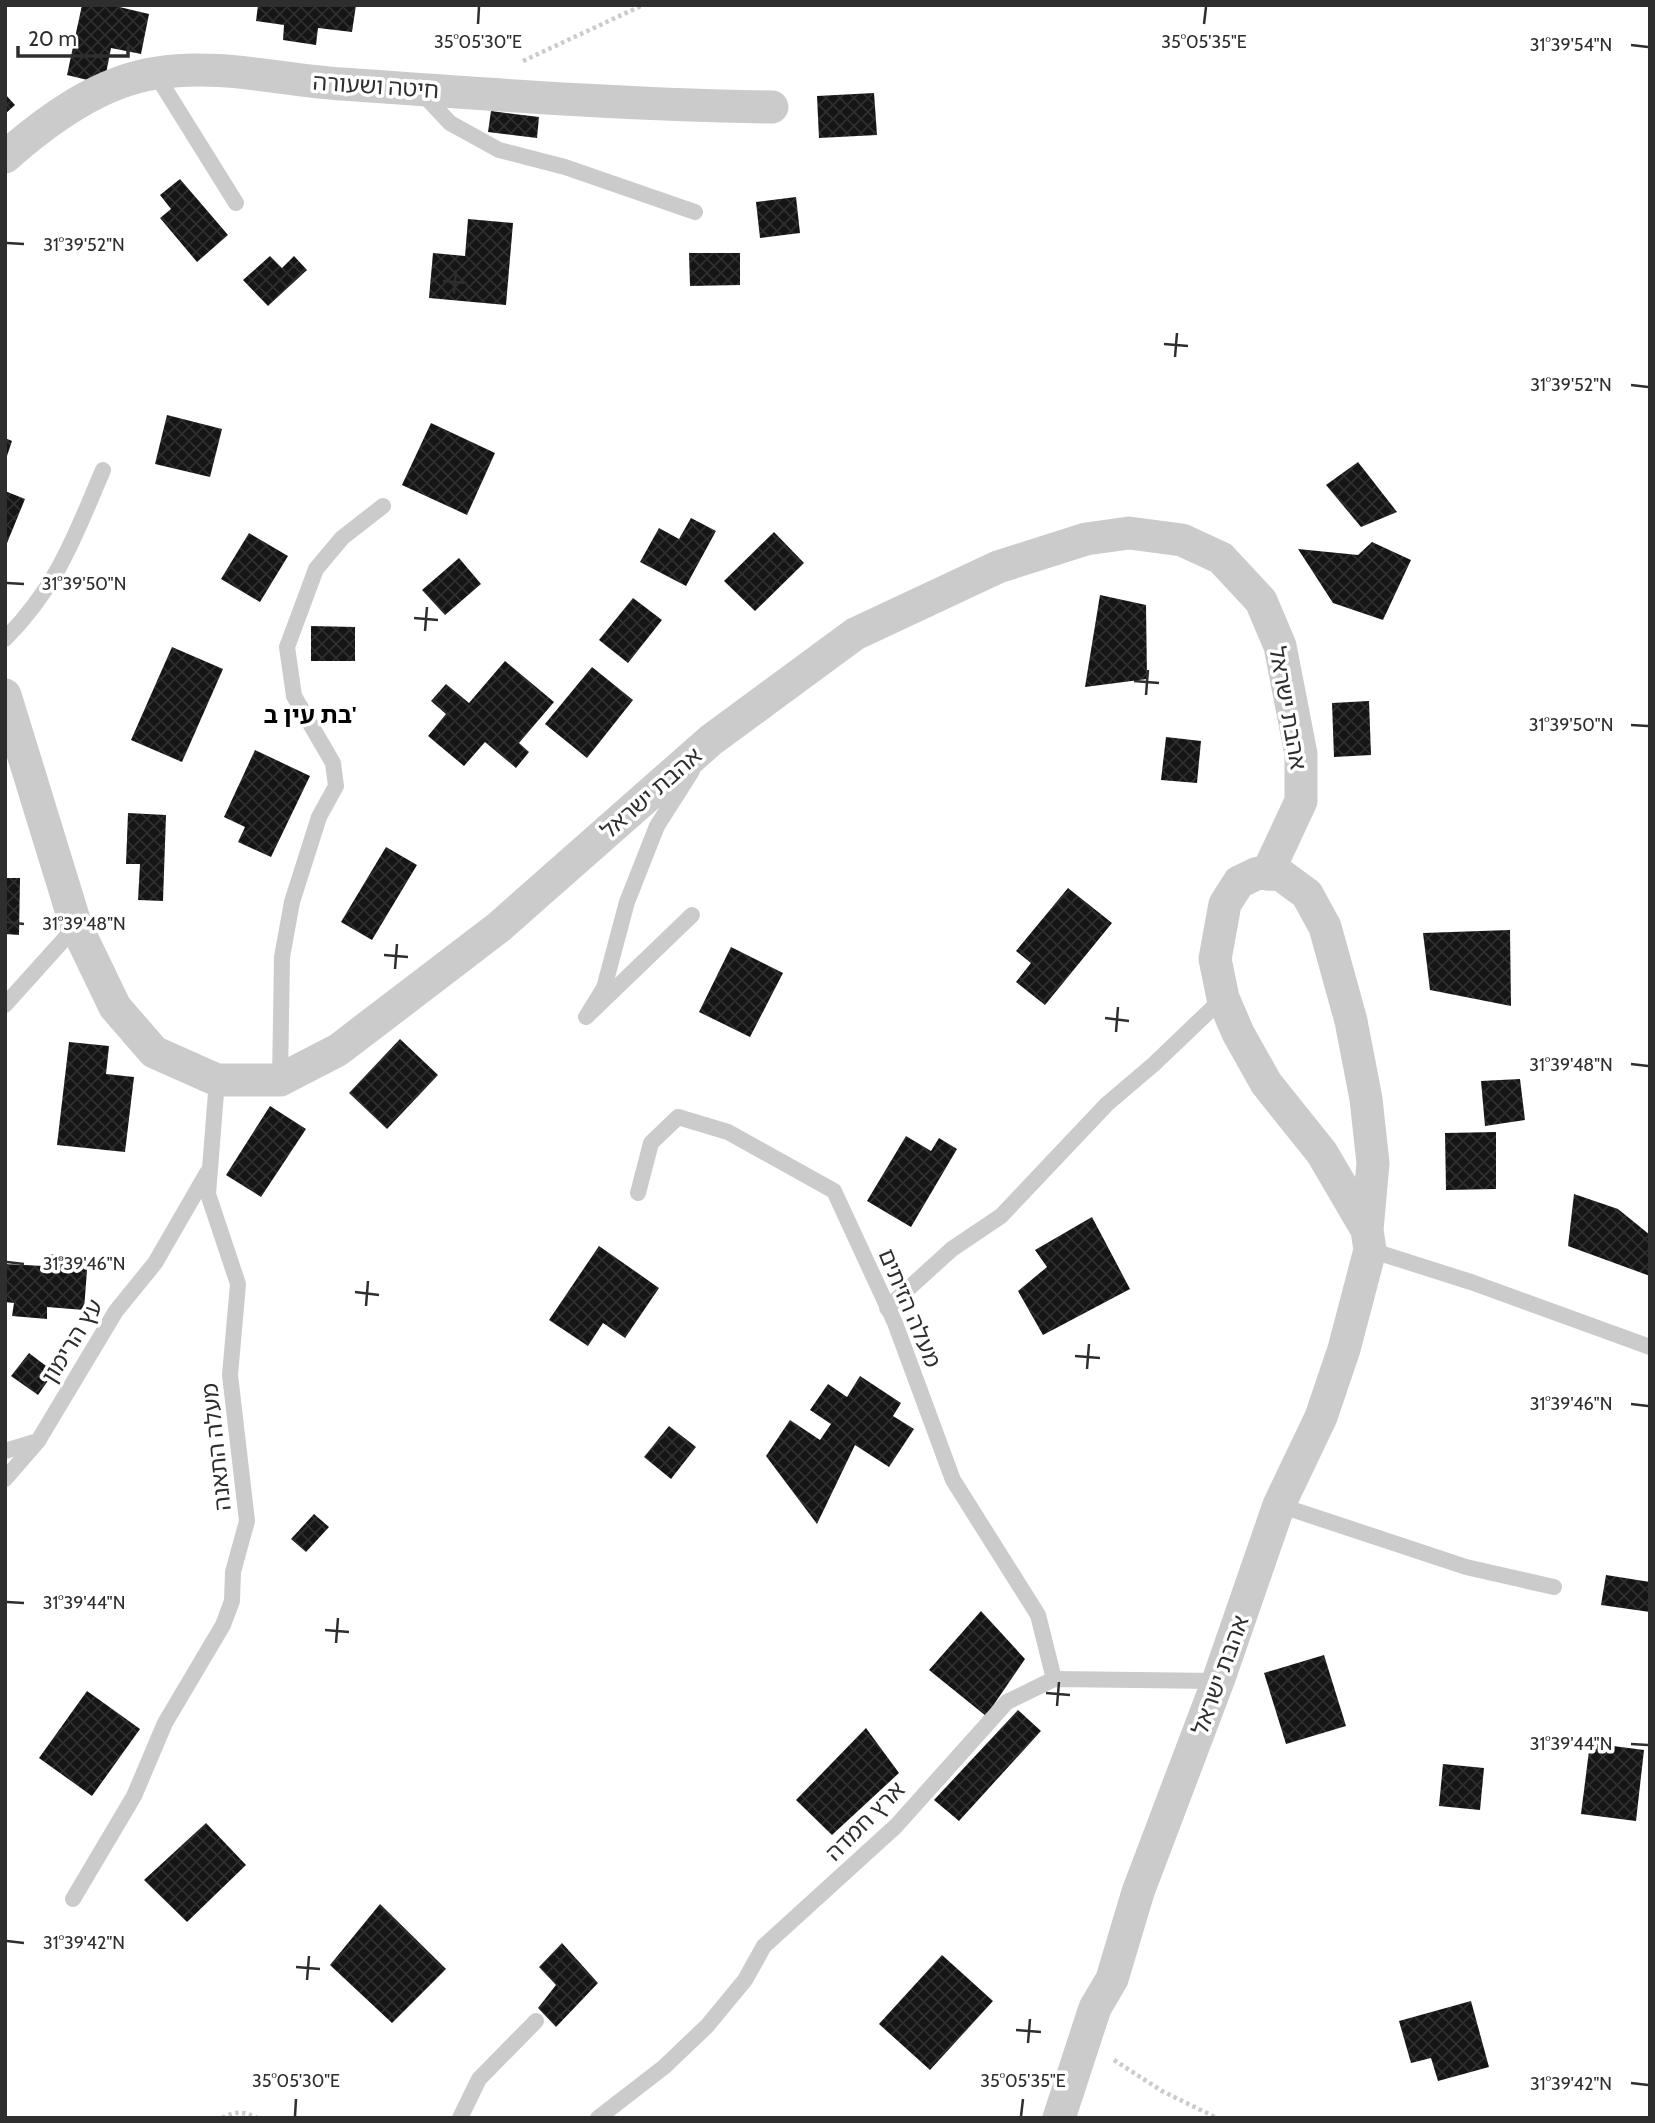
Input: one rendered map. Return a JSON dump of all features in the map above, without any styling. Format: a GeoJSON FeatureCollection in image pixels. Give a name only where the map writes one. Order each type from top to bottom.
{"type":"FeatureCollection","features":[{"type":"Feature","properties":{"kind":"street","name":"חיטה ושעורה"},"geometry":{"type":"LineString","coordinates":[[5,157],[38,127],[98,92],[155,73],[223,69],[323,83],[419,90],[658,106],[772,107]]}},
{"type":"Feature","properties":{"kind":"street","name":"אהבת ישראל"},"geometry":{"type":"LineString","coordinates":[[5,695],[76,926],[115,1007],[154,1052],[217,1080],[281,1080],[338,1050],[499,927],[711,740],[855,634],[998,566],[1086,539],[1129,533],[1182,540],[1221,558],[1261,601],[1280,646],[1301,754],[1301,801],[1267,874],[1281,875],[1307,894],[1325,927],[1351,1021],[1366,1099],[1373,1163],[1368,1240],[1344,1349],[1321,1417],[1279,1505],[1219,1681],[1138,1892],[1112,1979],[1095,2008],[1059,2118]]}},
{"type":"Feature","properties":{"kind":"street"},"geometry":{"type":"LineString","coordinates":[[1267,874],[1258,873],[1239,882],[1225,904],[1215,958],[1223,998],[1237,1033],[1266,1083],[1322,1153],[1368,1240]]}},
{"type":"Feature","properties":{"kind":"lane"},"geometry":{"type":"LineString","coordinates":[[155,73],[236,203]]}},
{"type":"Feature","properties":{"kind":"lane"},"geometry":{"type":"LineString","coordinates":[[419,90],[450,123],[499,150],[565,167],[695,212]]}},
{"type":"Feature","properties":{"kind":"lane"},"geometry":{"type":"LineString","coordinates":[[5,639],[32,611],[61,569],[103,470]]}},
{"type":"Feature","properties":{"kind":"lane"},"geometry":{"type":"LineString","coordinates":[[281,1080],[282,957],[292,902],[319,817],[336,786],[333,763],[294,696],[287,647],[316,569],[342,538],[383,506]]}},
{"type":"Feature","properties":{"kind":"lane"},"geometry":{"type":"LineString","coordinates":[[692,915],[586,1017],[604,988],[627,902],[657,826],[711,740]]}},
{"type":"Feature","properties":{"kind":"lane"},"geometry":{"type":"LineString","coordinates":[[5,1006],[76,926]]}},
{"type":"Feature","properties":{"kind":"lane"},"geometry":{"type":"LineString","coordinates":[[887,1308],[952,1249],[1001,1216],[1107,1104],[1154,1065],[1223,998]]}},
{"type":"Feature","properties":{"kind":"lane","name":"מעלה התאנה"},"geometry":{"type":"LineString","coordinates":[[74,1899],[134,1796],[165,1723],[223,1625],[232,1601],[233,1572],[247,1521],[230,1375],[238,1284],[208,1194],[217,1080]]}},
{"type":"Feature","properties":{"kind":"lane","name":"מעלה הזיתים"},"geometry":{"type":"LineString","coordinates":[[638,1193],[651,1143],[678,1117],[728,1132],[834,1191],[887,1308],[953,1480],[1038,1615],[1054,1679]]}},
{"type":"Feature","properties":{"kind":"lane","name":"עץ הרימון"},"geometry":{"type":"LineString","coordinates":[[5,1479],[38,1441],[117,1311],[155,1263],[210,1167]]}},
{"type":"Feature","properties":{"kind":"lane"},"geometry":{"type":"LineString","coordinates":[[1368,1240],[1472,1282],[1650,1347]]}},
{"type":"Feature","properties":{"kind":"lane"},"geometry":{"type":"LineString","coordinates":[[5,1451],[38,1441]]}},
{"type":"Feature","properties":{"kind":"lane"},"geometry":{"type":"LineString","coordinates":[[1279,1505],[1466,1567],[1554,1587]]}},
{"type":"Feature","properties":{"kind":"lane","name":"ארץ חמדה"},"geometry":{"type":"LineString","coordinates":[[598,2118],[664,2067],[707,2026],[745,1980],[764,1946],[896,1826],[1007,1702],[1054,1679],[1219,1681]]}},
{"type":"Feature","properties":{"kind":"lane"},"geometry":{"type":"LineString","coordinates":[[460,2118],[479,2079],[536,2021]]}},
{"type":"Feature","properties":{"kind":"path"},"geometry":{"type":"LineString","coordinates":[[516,64],[643,5]]}},
{"type":"Feature","properties":{"kind":"path"},"geometry":{"type":"LineString","coordinates":[[1095,2008],[1114,2060],[1162,2091],[1217,2118]]}},
{"type":"Feature","properties":{"kind":"path"},"geometry":{"type":"LineString","coordinates":[[222,2118],[232,2112],[246,2113],[257,2118]]}},
{"type":"Feature","properties":{"kind":"building"},"geometry":{"type":"Polygon","coordinates":[[[82,5],[111,5],[149,14],[141,54],[111,48],[104,84],[67,75],[82,5]]]}},
{"type":"Feature","properties":{"kind":"building"},"geometry":{"type":"Polygon","coordinates":[[[258,5],[356,5],[352,32],[318,28],[316,45],[283,40],[284,25],[256,21],[258,5]]]}},
{"type":"Feature","properties":{"kind":"building"},"geometry":{"type":"Polygon","coordinates":[[[874,93],[877,135],[819,138],[817,96],[874,93]]]}},
{"type":"Feature","properties":{"kind":"building"},"geometry":{"type":"Polygon","coordinates":[[[5,94],[15,105],[5,114],[5,94]]]}},
{"type":"Feature","properties":{"kind":"building"},"geometry":{"type":"Polygon","coordinates":[[[491,111],[539,117],[537,138],[488,132],[491,111]]]}},
{"type":"Feature","properties":{"kind":"building"},"geometry":{"type":"Polygon","coordinates":[[[180,179],[228,235],[197,262],[160,218],[171,209],[160,195],[180,179]]]}},
{"type":"Feature","properties":{"kind":"building"},"geometry":{"type":"Polygon","coordinates":[[[796,197],[800,233],[760,238],[756,202],[796,197]]]}},
{"type":"Feature","properties":{"kind":"building"},"geometry":{"type":"Polygon","coordinates":[[[468,219],[513,223],[506,305],[429,298],[433,253],[465,256],[468,219]]]}},
{"type":"Feature","properties":{"kind":"building"},"geometry":{"type":"Polygon","coordinates":[[[689,253],[740,253],[740,285],[690,286],[689,253]]]}},
{"type":"Feature","properties":{"kind":"building"},"geometry":{"type":"Polygon","coordinates":[[[270,256],[282,268],[294,256],[307,270],[268,306],[243,280],[270,256]]]}},
{"type":"Feature","properties":{"kind":"building"},"geometry":{"type":"Polygon","coordinates":[[[167,415],[222,429],[210,477],[155,464],[167,415]]]}},
{"type":"Feature","properties":{"kind":"building"},"geometry":{"type":"Polygon","coordinates":[[[431,423],[495,453],[467,515],[402,485],[431,423]]]}},
{"type":"Feature","properties":{"kind":"building"},"geometry":{"type":"Polygon","coordinates":[[[5,438],[12,441],[6,459],[5,459],[5,438]]]}},
{"type":"Feature","properties":{"kind":"building"},"geometry":{"type":"Polygon","coordinates":[[[1358,462],[1397,512],[1361,527],[1326,485],[1358,462]]]}},
{"type":"Feature","properties":{"kind":"building"},"geometry":{"type":"Polygon","coordinates":[[[5,491],[25,499],[5,548],[5,491]]]}},
{"type":"Feature","properties":{"kind":"building"},"geometry":{"type":"Polygon","coordinates":[[[691,518],[716,531],[686,586],[640,562],[659,528],[679,539],[691,518]]]}},
{"type":"Feature","properties":{"kind":"building"},"geometry":{"type":"Polygon","coordinates":[[[774,532],[804,563],[755,611],[724,581],[774,532]]]}},
{"type":"Feature","properties":{"kind":"building"},"geometry":{"type":"Polygon","coordinates":[[[249,533],[288,556],[260,602],[221,579],[249,533]]]}},
{"type":"Feature","properties":{"kind":"building"},"geometry":{"type":"Polygon","coordinates":[[[1372,542],[1411,560],[1383,620],[1333,603],[1298,549],[1358,555],[1372,542]]]}},
{"type":"Feature","properties":{"kind":"building"},"geometry":{"type":"Polygon","coordinates":[[[459,558],[481,584],[445,615],[422,590],[459,558]]]}},
{"type":"Feature","properties":{"kind":"building"},"geometry":{"type":"Polygon","coordinates":[[[1100,595],[1146,605],[1147,679],[1085,687],[1100,595]]]}},
{"type":"Feature","properties":{"kind":"building"},"geometry":{"type":"Polygon","coordinates":[[[633,598],[662,620],[628,663],[599,640],[633,598]]]}},
{"type":"Feature","properties":{"kind":"building"},"geometry":{"type":"Polygon","coordinates":[[[311,626],[355,627],[355,661],[311,661],[311,626]]]}},
{"type":"Feature","properties":{"kind":"building"},"geometry":{"type":"Polygon","coordinates":[[[172,647],[223,669],[182,762],[131,740],[172,647]]]}},
{"type":"Feature","properties":{"kind":"building"},"geometry":{"type":"Polygon","coordinates":[[[505,661],[554,702],[519,743],[529,752],[516,768],[485,742],[464,766],[428,736],[446,714],[431,701],[446,684],[469,703],[505,661]]]}},
{"type":"Feature","properties":{"kind":"building"},"geometry":{"type":"Polygon","coordinates":[[[592,667],[633,700],[587,758],[545,724],[592,667]]]}},
{"type":"Feature","properties":{"kind":"building"},"geometry":{"type":"Polygon","coordinates":[[[1369,701],[1371,755],[1334,757],[1332,703],[1369,701]]]}},
{"type":"Feature","properties":{"kind":"building"},"geometry":{"type":"Polygon","coordinates":[[[1166,737],[1201,741],[1197,783],[1161,780],[1166,737]]]}},
{"type":"Feature","properties":{"kind":"building"},"geometry":{"type":"Polygon","coordinates":[[[255,750],[310,776],[271,857],[238,842],[245,827],[224,817],[255,750]]]}},
{"type":"Feature","properties":{"kind":"building"},"geometry":{"type":"Polygon","coordinates":[[[128,813],[166,815],[163,901],[138,900],[140,864],[126,864],[128,813]]]}},
{"type":"Feature","properties":{"kind":"building"},"geometry":{"type":"Polygon","coordinates":[[[386,847],[417,865],[372,940],[341,922],[386,847]]]}},
{"type":"Feature","properties":{"kind":"building"},"geometry":{"type":"Polygon","coordinates":[[[5,878],[20,878],[19,935],[5,934],[5,878]]]}},
{"type":"Feature","properties":{"kind":"building"},"geometry":{"type":"Polygon","coordinates":[[[1068,888],[1112,923],[1045,1005],[1016,982],[1031,963],[1016,951],[1068,888]]]}},
{"type":"Feature","properties":{"kind":"building"},"geometry":{"type":"Polygon","coordinates":[[[1510,930],[1511,1006],[1430,990],[1423,933],[1510,930]]]}},
{"type":"Feature","properties":{"kind":"building"},"geometry":{"type":"Polygon","coordinates":[[[731,947],[783,973],[750,1037],[699,1012],[731,947]]]}},
{"type":"Feature","properties":{"kind":"building"},"geometry":{"type":"Polygon","coordinates":[[[400,1039],[438,1075],[387,1129],[349,1093],[400,1039]]]}},
{"type":"Feature","properties":{"kind":"building"},"geometry":{"type":"Polygon","coordinates":[[[69,1042],[109,1046],[106,1074],[134,1077],[125,1152],[57,1145],[69,1042]]]}},
{"type":"Feature","properties":{"kind":"building"},"geometry":{"type":"Polygon","coordinates":[[[1520,1079],[1525,1120],[1485,1126],[1481,1081],[1520,1079]]]}},
{"type":"Feature","properties":{"kind":"building"},"geometry":{"type":"Polygon","coordinates":[[[270,1106],[306,1129],[261,1197],[226,1175],[270,1106]]]}},
{"type":"Feature","properties":{"kind":"building"},"geometry":{"type":"Polygon","coordinates":[[[1496,1132],[1496,1189],[1446,1190],[1445,1133],[1496,1132]]]}},
{"type":"Feature","properties":{"kind":"building"},"geometry":{"type":"Polygon","coordinates":[[[906,1136],[931,1151],[939,1138],[957,1149],[911,1227],[867,1201],[906,1136]]]}},
{"type":"Feature","properties":{"kind":"building"},"geometry":{"type":"Polygon","coordinates":[[[1574,1194],[1618,1209],[1650,1235],[1650,1276],[1568,1246],[1574,1194]]]}},
{"type":"Feature","properties":{"kind":"building"},"geometry":{"type":"Polygon","coordinates":[[[1092,1217],[1130,1289],[1043,1335],[1018,1291],[1047,1267],[1035,1250],[1092,1217]]]}},
{"type":"Feature","properties":{"kind":"building"},"geometry":{"type":"Polygon","coordinates":[[[599,1246],[659,1288],[625,1338],[603,1323],[588,1346],[549,1320],[599,1246]]]}},
{"type":"Feature","properties":{"kind":"building"},"geometry":{"type":"Polygon","coordinates":[[[45,1254],[88,1257],[84,1310],[47,1307],[47,1319],[12,1316],[14,1303],[5,1302],[5,1264],[44,1266],[45,1254]]]}},
{"type":"Feature","properties":{"kind":"building"},"geometry":{"type":"Polygon","coordinates":[[[29,1353],[54,1372],[38,1395],[11,1376],[29,1353]]]}},
{"type":"Feature","properties":{"kind":"building"},"geometry":{"type":"Polygon","coordinates":[[[860,1376],[901,1403],[893,1416],[914,1429],[889,1467],[855,1445],[817,1524],[766,1456],[790,1420],[820,1440],[831,1424],[810,1410],[828,1384],[847,1397],[860,1376]]]}},
{"type":"Feature","properties":{"kind":"building"},"geometry":{"type":"Polygon","coordinates":[[[669,1426],[696,1447],[671,1479],[644,1457],[669,1426]]]}},
{"type":"Feature","properties":{"kind":"building"},"geometry":{"type":"Polygon","coordinates":[[[314,1514],[329,1527],[306,1552],[291,1539],[314,1514]]]}},
{"type":"Feature","properties":{"kind":"building"},"geometry":{"type":"Polygon","coordinates":[[[1606,1575],[1650,1582],[1650,1612],[1601,1605],[1606,1575]]]}},
{"type":"Feature","properties":{"kind":"building"},"geometry":{"type":"Polygon","coordinates":[[[981,1611],[1025,1659],[986,1716],[929,1670],[981,1611]]]}},
{"type":"Feature","properties":{"kind":"building"},"geometry":{"type":"Polygon","coordinates":[[[1324,1655],[1346,1726],[1286,1744],[1264,1673],[1324,1655]]]}},
{"type":"Feature","properties":{"kind":"building"},"geometry":{"type":"Polygon","coordinates":[[[87,1691],[140,1729],[92,1796],[39,1758],[87,1691]]]}},
{"type":"Feature","properties":{"kind":"building"},"geometry":{"type":"Polygon","coordinates":[[[1018,1710],[1041,1731],[959,1821],[934,1800],[1018,1710]]]}},
{"type":"Feature","properties":{"kind":"building"},"geometry":{"type":"Polygon","coordinates":[[[866,1728],[899,1773],[832,1835],[796,1800],[866,1728]]]}},
{"type":"Feature","properties":{"kind":"building"},"geometry":{"type":"Polygon","coordinates":[[[1590,1743],[1644,1750],[1636,1821],[1581,1814],[1590,1743]]]}},
{"type":"Feature","properties":{"kind":"building"},"geometry":{"type":"Polygon","coordinates":[[[1443,1764],[1484,1768],[1480,1810],[1439,1806],[1443,1764]]]}},
{"type":"Feature","properties":{"kind":"building"},"geometry":{"type":"Polygon","coordinates":[[[206,1823],[246,1865],[187,1922],[144,1880],[206,1823]]]}},
{"type":"Feature","properties":{"kind":"building"},"geometry":{"type":"Polygon","coordinates":[[[380,1904],[446,1969],[392,2023],[330,1965],[380,1904]]]}},
{"type":"Feature","properties":{"kind":"building"},"geometry":{"type":"Polygon","coordinates":[[[562,1943],[598,1983],[556,2027],[538,2008],[556,1985],[539,1967],[562,1943]]]}},
{"type":"Feature","properties":{"kind":"building"},"geometry":{"type":"Polygon","coordinates":[[[942,1955],[993,2001],[930,2070],[879,2024],[942,1955]]]}},
{"type":"Feature","properties":{"kind":"building"},"geometry":{"type":"Polygon","coordinates":[[[1471,2001],[1489,2067],[1438,2081],[1431,2058],[1411,2063],[1399,2021],[1471,2001]]]}},
{"type":"Feature","properties":{"kind":"district","name":"בת עין ב'"},"geometry":{"type":"Point","coordinates":[310,714]}}]}
